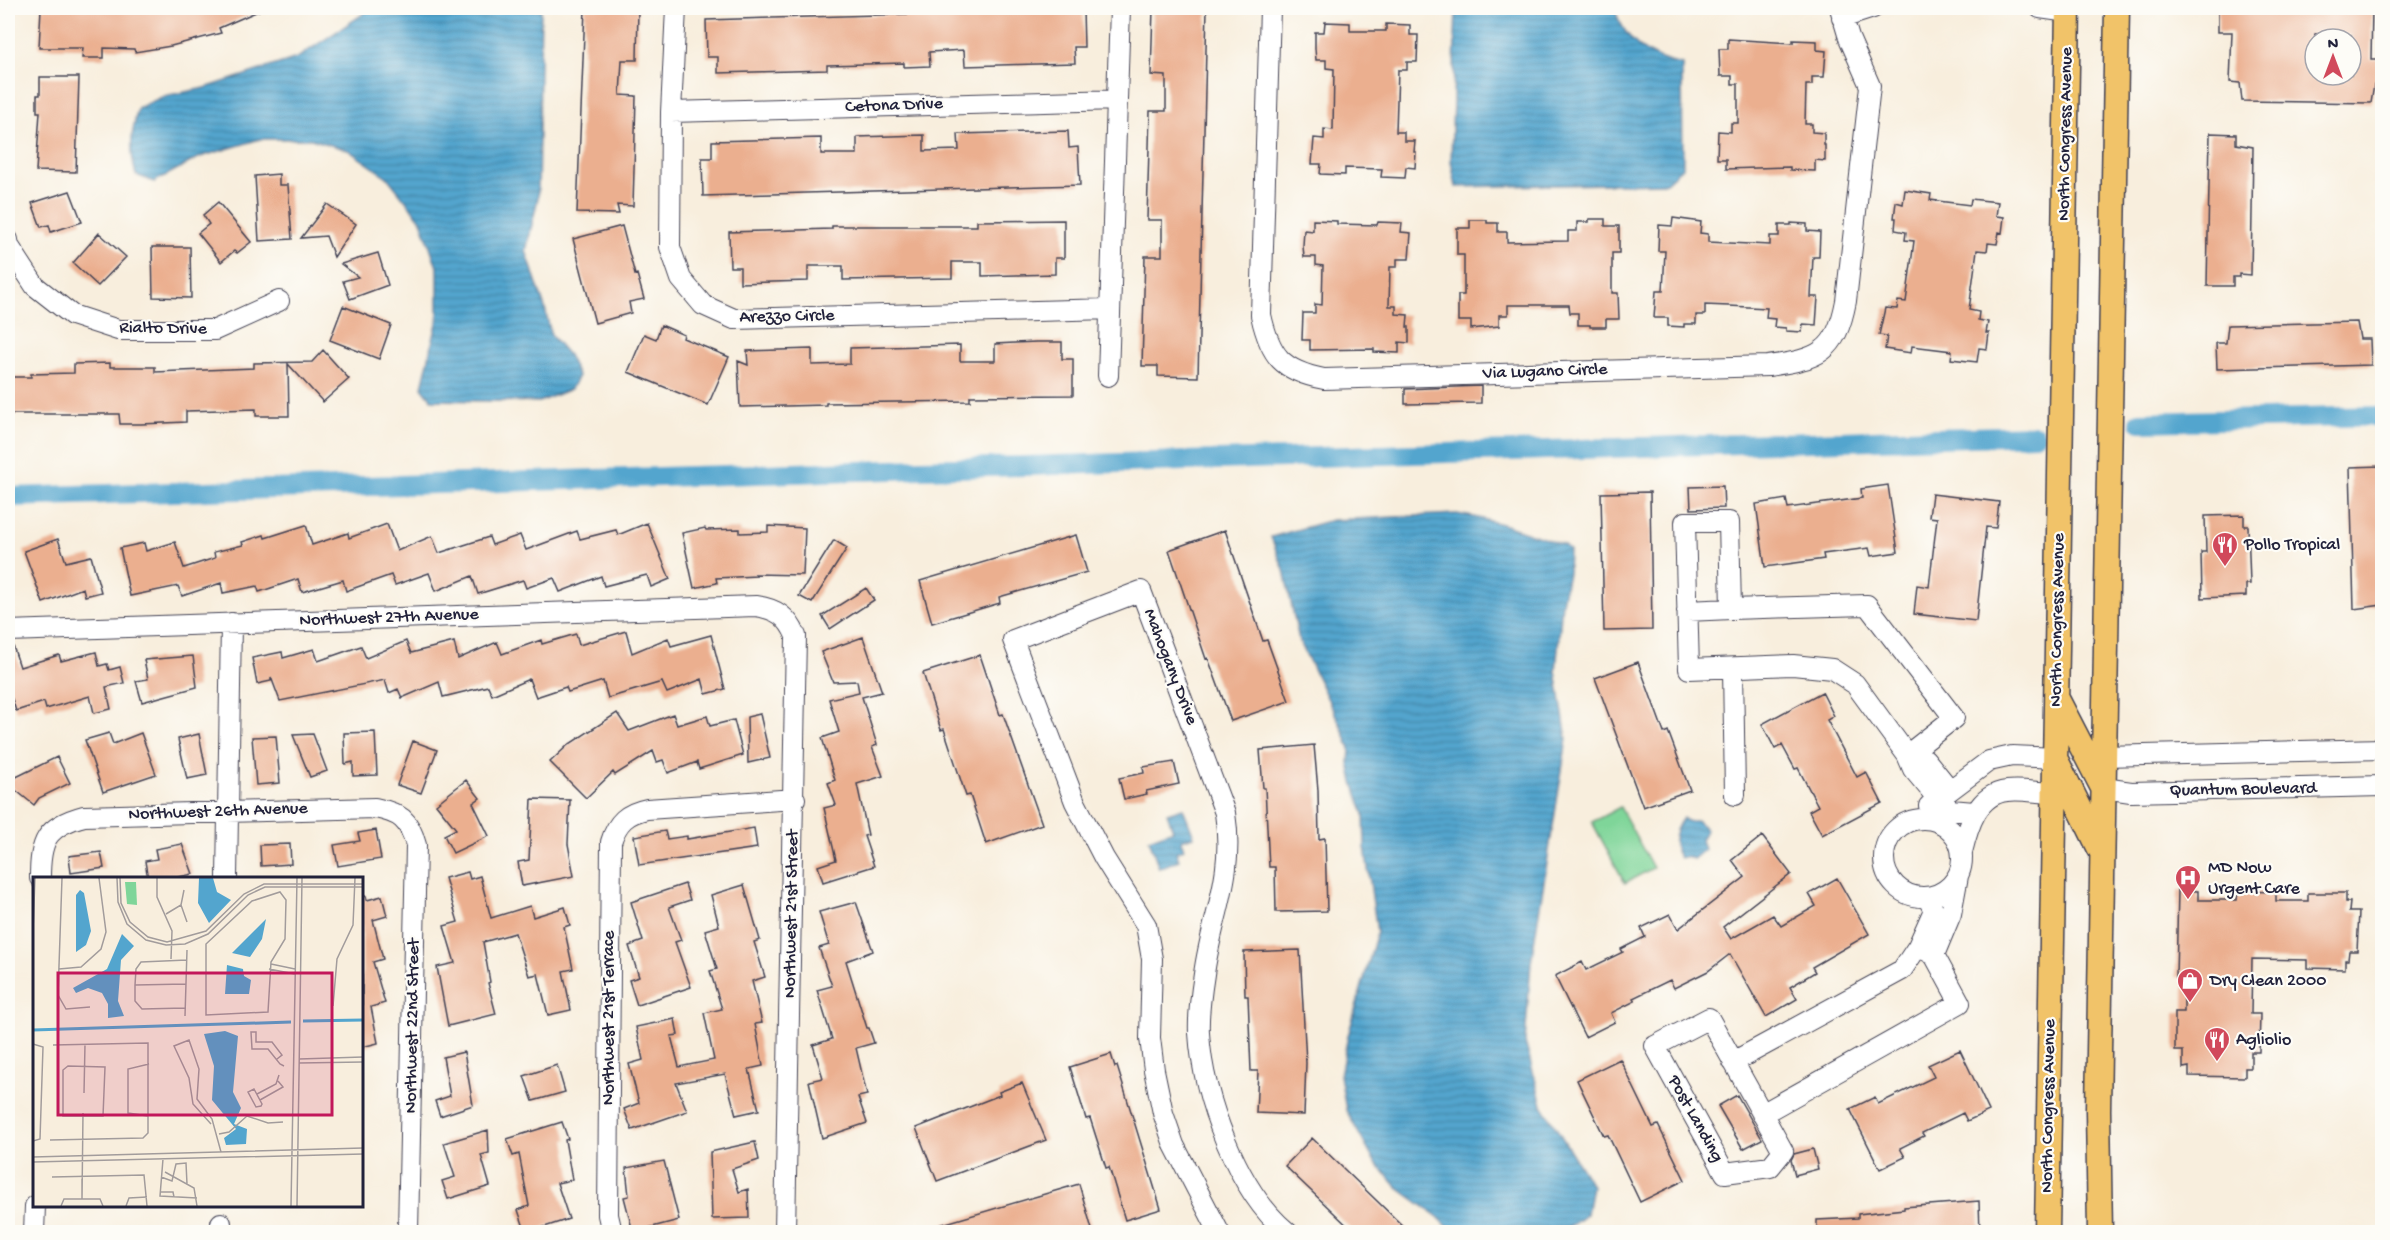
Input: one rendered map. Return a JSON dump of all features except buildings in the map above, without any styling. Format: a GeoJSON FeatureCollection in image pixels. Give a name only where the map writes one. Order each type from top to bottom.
{"type":"FeatureCollection","features":[{"type":"Feature","properties":{"kind":"main road"},"geometry":{"type":"LineString","coordinates":[[2100,1233],[2098,1110],[2117,17],[2101,8]]}},
{"type":"Feature","properties":{"kind":"main road","name":"North Congress Avenue"},"geometry":{"type":"LineString","coordinates":[[2047,1233],[2068,10]]}},
{"type":"Feature","properties":{"kind":"main road"},"geometry":{"type":"LineString","coordinates":[[2056,697],[2104,788]]}},
{"type":"Feature","properties":{"kind":"main road"},"geometry":{"type":"LineString","coordinates":[[2055,758],[2102,854]]}},
{"type":"Feature","properties":{"kind":"street","name":"Arezzo Circle"},"geometry":{"type":"LineString","coordinates":[[676,8],[671,112],[670,247],[681,279],[703,305],[734,319],[1109,309]]}},
{"type":"Feature","properties":{"kind":"street"},"geometry":{"type":"LineString","coordinates":[[1108,376],[1120,8]]}},
{"type":"Feature","properties":{"kind":"street","name":"Via Lugano Circle"},"geometry":{"type":"LineString","coordinates":[[1270,8],[1261,315],[1270,344],[1287,367],[1306,376],[1324,379],[1768,366],[1791,363],[1820,352],[1832,344],[1843,317],[1870,86],[1841,13],[1873,8]]}},
{"type":"Feature","properties":{"kind":"street"},"geometry":{"type":"LineString","coordinates":[[2040,8],[2068,10]]}},
{"type":"Feature","properties":{"kind":"street","name":"Cetona Drive"},"geometry":{"type":"LineString","coordinates":[[671,112],[1117,100]]}},
{"type":"Feature","properties":{"kind":"street","name":"Rialto Drive"},"geometry":{"type":"LineString","coordinates":[[8,240],[9,246],[35,286],[72,315],[118,330],[215,330],[279,301]]}},
{"type":"Feature","properties":{"kind":"street"},"geometry":{"type":"LineString","coordinates":[[1731,609],[1729,522],[1685,522],[1689,669],[1813,666],[1832,669],[1845,675],[1855,684],[1907,754],[1925,759],[1951,810],[1974,812]]}},
{"type":"Feature","properties":{"kind":"street","name":"Mahogany Drive"},"geometry":{"type":"LineString","coordinates":[[1219,1233],[1174,1145],[1163,1113],[1150,1038],[1152,959],[1146,925],[1104,858],[1075,802],[1013,640],[1141,591],[1225,813],[1229,838],[1224,891],[1215,918],[1200,1004],[1199,1034],[1205,1069],[1225,1142],[1243,1179],[1272,1220],[1287,1233]]}},
{"type":"Feature","properties":{"kind":"street"},"geometry":{"type":"LineString","coordinates":[[1687,610],[1867,605],[1954,718],[1907,754]]}},
{"type":"Feature","properties":{"kind":"street","name":"Northwest 27th Avenue"},"geometry":{"type":"LineString","coordinates":[[8,631],[756,606],[770,608]]}},
{"type":"Feature","properties":{"kind":"street","name":"Northwest 21st Street"},"geometry":{"type":"LineString","coordinates":[[770,608],[782,614],[791,624],[796,636],[795,799],[785,1233]]}},
{"type":"Feature","properties":{"kind":"street"},"geometry":{"type":"LineString","coordinates":[[227,877],[231,623]]}},
{"type":"Feature","properties":{"kind":"street"},"geometry":{"type":"LineString","coordinates":[[1732,668],[1735,795]]}},
{"type":"Feature","properties":{"kind":"street","name":"Quantum Boulevard"},"geometry":{"type":"LineString","coordinates":[[2104,756],[2382,749]]}},
{"type":"Feature","properties":{"kind":"street"},"geometry":{"type":"LineString","coordinates":[[1958,876],[1940,894],[1915,897],[1902,892],[1886,873],[1883,861],[1884,848],[1890,836],[1899,827],[1909,822],[1989,761],[2012,756],[2055,758]]}},
{"type":"Feature","properties":{"kind":"street","name":"Quantum Boulevard"},"geometry":{"type":"LineString","coordinates":[[2104,788],[2131,792],[2382,786]]}},
{"type":"Feature","properties":{"kind":"street"},"geometry":{"type":"LineString","coordinates":[[1733,1062],[1902,970],[1926,951],[1951,914],[1962,864],[1962,852],[1974,812],[2004,791],[2055,793]]}},
{"type":"Feature","properties":{"kind":"street","name":"Northwest 21st Terrace"},"geometry":{"type":"LineString","coordinates":[[612,1233],[608,1215],[611,842],[615,830],[623,819],[634,812],[647,809],[795,799]]}},
{"type":"Feature","properties":{"kind":"street","name":"Northwest 26th Avenue"},"geometry":{"type":"LineString","coordinates":[[39,877],[41,850],[46,837],[56,827],[84,816],[375,808],[390,811],[407,822]]}},
{"type":"Feature","properties":{"kind":"street"},"geometry":{"type":"LineString","coordinates":[[1909,822],[1923,819],[1943,824],[1958,840],[1962,852]]}},
{"type":"Feature","properties":{"kind":"street","name":"Northwest 22nd Street"},"geometry":{"type":"LineString","coordinates":[[407,822],[413,832],[416,845],[408,1233]]}},
{"type":"Feature","properties":{"kind":"street"},"geometry":{"type":"LineString","coordinates":[[1762,1114],[1960,1003],[1926,951],[1934,910],[1928,897]]}},
{"type":"Feature","properties":{"kind":"street","name":"Post Landing"},"geometry":{"type":"LineString","coordinates":[[1709,1018],[1762,1114],[1783,1151],[1770,1167],[1725,1173],[1655,1046],[1709,1018]]}},
{"type":"Feature","properties":{"kind":"street"},"geometry":{"type":"LineString","coordinates":[[34,1207],[34,1233]]}},
{"type":"Feature","properties":{"kind":"green space"},"geometry":{"type":"Polygon","coordinates":[[[1620,807],[1653,868],[1625,883],[1592,822],[1620,807]]]}},
{"type":"Feature","properties":{"kind":"water"},"geometry":{"type":"Polygon","coordinates":[[[372,8],[541,8],[538,198],[526,251],[545,308],[551,335],[568,355],[578,376],[571,389],[539,402],[432,400],[422,387],[438,319],[438,270],[421,220],[387,177],[348,150],[311,139],[260,139],[200,157],[154,182],[136,175],[132,157],[132,141],[138,108],[164,96],[205,88],[297,58],[372,8]]]}},
{"type":"Feature","properties":{"kind":"water"},"geometry":{"type":"Polygon","coordinates":[[[1456,8],[1614,8],[1625,30],[1639,47],[1658,58],[1682,65],[1683,167],[1665,183],[1456,187],[1451,161],[1456,8]]]}},
{"type":"Feature","properties":{"kind":"water"},"geometry":{"type":"Polygon","coordinates":[[[1457,514],[1511,527],[1563,545],[1569,550],[1556,671],[1567,739],[1531,962],[1525,1042],[1542,1105],[1592,1186],[1587,1214],[1562,1232],[1453,1232],[1438,1217],[1398,1188],[1373,1159],[1346,1110],[1340,1075],[1348,1036],[1377,932],[1365,847],[1364,814],[1353,782],[1349,763],[1350,749],[1299,640],[1284,570],[1271,537],[1332,520],[1457,514]]]}},
{"type":"Feature","properties":{"kind":"water"},"geometry":{"type":"Polygon","coordinates":[[[1183,808],[1194,836],[1181,840],[1184,849],[1176,852],[1179,860],[1159,868],[1149,839],[1173,830],[1167,813],[1183,808]]]}},
{"type":"Feature","properties":{"kind":"water"},"geometry":{"type":"Polygon","coordinates":[[[1683,818],[1689,822],[1697,820],[1706,830],[1701,840],[1704,850],[1693,859],[1687,856],[1680,858],[1675,848],[1675,833],[1683,818]]]}},
{"type":"Feature","properties":{"kind":"waterway"},"geometry":{"type":"LineString","coordinates":[[2140,422],[2382,416]]}},
{"type":"Feature","properties":{"kind":"waterway"},"geometry":{"type":"LineString","coordinates":[[8,497],[2035,435]]}},
{"type":"Feature","properties":{"kind":"place","name":"Pollo Tropical"},"geometry":{"type":"Point","coordinates":[2225,568]}},
{"type":"Feature","properties":{"kind":"place","name":"MD Now Urgent Care"},"geometry":{"type":"Point","coordinates":[2188,901]}},
{"type":"Feature","properties":{"kind":"place","name":"Dry Clean 2000"},"geometry":{"type":"Point","coordinates":[2190,1004]}},
{"type":"Feature","properties":{"kind":"place","name":"Agliolio"},"geometry":{"type":"Point","coordinates":[2217,1063]}}]}
